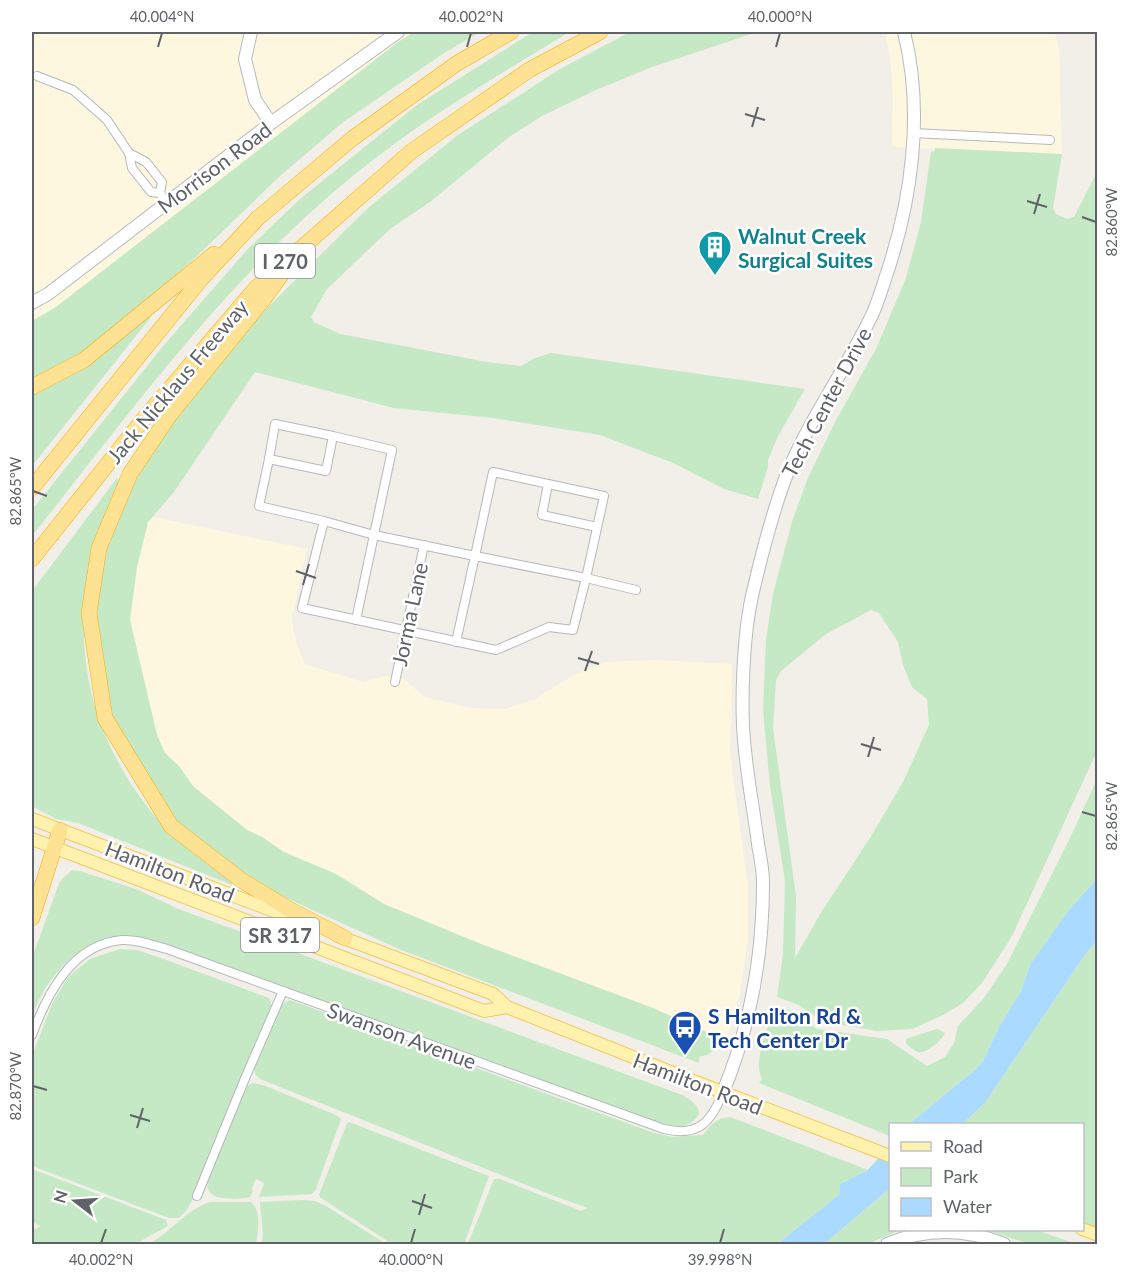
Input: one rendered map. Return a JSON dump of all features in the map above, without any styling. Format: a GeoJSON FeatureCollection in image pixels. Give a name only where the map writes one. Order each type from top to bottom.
{"type":"FeatureCollection","features":[{"type":"Feature","properties":{"kind":"highway","name":"I 270"},"geometry":{"type":"LineString","coordinates":[[32,488],[201,279],[258,218],[353,138],[456,64],[511,32]]}},
{"type":"Feature","properties":{"kind":"highway","name":"Jack Nicklaus Freeway"},"geometry":{"type":"LineString","coordinates":[[32,558],[217,331],[257,287],[412,150],[529,70],[600,32]]}},
{"type":"Feature","properties":{"kind":"highway"},"geometry":{"type":"LineString","coordinates":[[32,387],[84,360],[258,218]]}},
{"type":"Feature","properties":{"kind":"highway"},"geometry":{"type":"LineString","coordinates":[[300,249],[263,300],[169,416],[130,474],[99,548],[89,613],[105,718],[171,826],[241,880],[289,909],[345,938]]}},
{"type":"Feature","properties":{"kind":"highway"},"geometry":{"type":"LineString","coordinates":[[32,918],[60,830]]}},
{"type":"Feature","properties":{"kind":"main road"},"geometry":{"type":"LineString","coordinates":[[251,32],[245,59],[255,100],[271,123]]}},
{"type":"Feature","properties":{"kind":"main road","name":"Morrison Road"},"geometry":{"type":"LineString","coordinates":[[32,303],[48,294],[163,198],[398,32]]}},
{"type":"Feature","properties":{"kind":"main road","name":"Tech Center Drive"},"geometry":{"type":"LineString","coordinates":[[723,1092],[744,1035],[759,959],[763,879],[744,736],[745,651],[751,599],[785,478],[810,424],[844,368],[878,301],[898,242],[911,171],[914,104],[904,32]]}},
{"type":"Feature","properties":{"kind":"main road","name":"Hamilton Road"},"geometry":{"type":"LineString","coordinates":[[32,819],[493,994],[507,1007],[889,1155]]}},
{"type":"Feature","properties":{"kind":"main road","name":"Hamilton Road"},"geometry":{"type":"LineString","coordinates":[[32,839],[484,1011],[507,1007]]}},
{"type":"Feature","properties":{"kind":"main road"},"geometry":{"type":"LineString","coordinates":[[1084,1229],[1098,1235]]}},
{"type":"Feature","properties":{"kind":"main road"},"geometry":{"type":"LineString","coordinates":[[887,1245],[914,1235],[943,1232],[976,1234],[1004,1245]]}},
{"type":"Feature","properties":{"kind":"street"},"geometry":{"type":"LineString","coordinates":[[37,76],[73,90],[107,120],[129,153],[132,168],[151,192],[163,198]]}},
{"type":"Feature","properties":{"kind":"street"},"geometry":{"type":"LineString","coordinates":[[913,133],[1050,140]]}},
{"type":"Feature","properties":{"kind":"street"},"geometry":{"type":"LineString","coordinates":[[129,153],[146,162],[162,182],[163,198]]}},
{"type":"Feature","properties":{"kind":"street"},"geometry":{"type":"LineString","coordinates":[[356,620],[374,535],[392,450],[275,424],[259,506],[374,535],[636,590]]}},
{"type":"Feature","properties":{"kind":"street"},"geometry":{"type":"LineString","coordinates":[[269,459],[326,471],[333,436]]}},
{"type":"Feature","properties":{"kind":"street"},"geometry":{"type":"LineString","coordinates":[[324,521],[302,608],[456,642],[496,650],[549,627],[573,630],[604,496],[494,472],[456,642]]}},
{"type":"Feature","properties":{"kind":"street"},"geometry":{"type":"LineString","coordinates":[[548,484],[542,515],[597,527]]}},
{"type":"Feature","properties":{"kind":"street","name":"Jorma Lane"},"geometry":{"type":"LineString","coordinates":[[395,682],[424,545]]}},
{"type":"Feature","properties":{"kind":"street","name":"Swanson Avenue"},"geometry":{"type":"LineString","coordinates":[[32,1035],[45,1001],[68,968],[87,952],[103,944],[122,940],[139,941],[167,948],[664,1129],[680,1133],[701,1128],[717,1106],[723,1092]]}},
{"type":"Feature","properties":{"kind":"street"},"geometry":{"type":"LineString","coordinates":[[197,1196],[283,991]]}},
{"type":"Feature","properties":{"kind":"shaded area"},"geometry":{"type":"Polygon","coordinates":[[[32,32],[414,32],[398,42],[56,307],[32,321],[32,32]]]}},
{"type":"Feature","properties":{"kind":"shaded area"},"geometry":{"type":"Polygon","coordinates":[[[885,32],[1055,32],[1059,50],[1062,154],[892,147],[893,94],[890,56],[885,32]]]}},
{"type":"Feature","properties":{"kind":"shaded area"},"geometry":{"type":"Polygon","coordinates":[[[153,517],[307,549],[292,617],[294,634],[304,664],[363,682],[390,675],[403,678],[424,697],[471,708],[505,709],[535,699],[576,674],[605,662],[656,660],[732,664],[730,754],[748,887],[748,937],[740,993],[727,1040],[653,1008],[481,944],[384,904],[336,874],[284,852],[247,830],[192,786],[179,766],[165,753],[157,735],[130,620],[137,567],[148,522],[153,517]]]}},
{"type":"Feature","properties":{"kind":"green space"},"geometry":{"type":"Polygon","coordinates":[[[414,32],[480,32],[444,53],[342,123],[280,176],[197,256],[129,317],[77,357],[32,381],[32,321],[56,307],[398,42],[414,32]]]}},
{"type":"Feature","properties":{"kind":"green space"},"geometry":{"type":"Polygon","coordinates":[[[533,32],[569,32],[459,100],[406,136],[354,175],[308,215],[223,301],[183,346],[32,536],[32,510],[164,345],[246,251],[300,199],[417,105],[533,32]]]}},
{"type":"Feature","properties":{"kind":"green space"},"geometry":{"type":"Polygon","coordinates":[[[630,32],[757,32],[652,67],[596,90],[542,116],[509,137],[430,202],[390,229],[327,289],[311,317],[314,322],[340,334],[487,362],[521,366],[551,353],[805,389],[778,436],[768,460],[758,499],[724,489],[673,463],[600,435],[494,418],[394,408],[255,372],[174,492],[148,522],[137,567],[130,620],[157,735],[165,753],[179,766],[193,786],[247,830],[284,852],[336,874],[384,904],[481,944],[653,1008],[720,1038],[712,1051],[699,1057],[699,1063],[399,949],[260,886],[176,823],[118,732],[108,705],[96,630],[101,568],[109,537],[135,477],[170,424],[234,345],[270,305],[368,208],[458,135],[560,69],[630,32]]]}},
{"type":"Feature","properties":{"kind":"green space"},"geometry":{"type":"Polygon","coordinates":[[[935,148],[1062,154],[1053,208],[1056,214],[1067,219],[1074,217],[1097,172],[1097,751],[1012,936],[982,983],[963,1003],[943,1015],[912,1029],[877,1031],[821,1021],[799,1005],[777,997],[783,954],[785,881],[770,786],[763,709],[766,640],[773,594],[792,522],[807,480],[835,422],[877,347],[906,278],[921,222],[931,152],[935,151],[935,148]],[[871,610],[826,634],[781,671],[776,680],[773,728],[796,897],[795,958],[903,782],[929,725],[927,699],[912,687],[903,665],[898,642],[879,613],[871,610]]]}},
{"type":"Feature","properties":{"kind":"green space"},"geometry":{"type":"Polygon","coordinates":[[[147,315],[151,317],[32,466],[32,391],[147,315]]]}},
{"type":"Feature","properties":{"kind":"green space"},"geometry":{"type":"Polygon","coordinates":[[[117,478],[119,481],[101,525],[89,569],[84,613],[85,657],[94,701],[108,742],[130,783],[167,830],[194,854],[232,882],[232,885],[78,823],[56,819],[32,806],[32,591],[117,478]]]}},
{"type":"Feature","properties":{"kind":"green space"},"geometry":{"type":"Polygon","coordinates":[[[1097,779],[1097,879],[1069,910],[1031,963],[1021,991],[999,1027],[983,1061],[910,1123],[889,1123],[889,1136],[759,1083],[762,1079],[759,1072],[760,1053],[775,1007],[785,1008],[797,1014],[817,1029],[887,1039],[927,1066],[945,1057],[954,1043],[958,1026],[984,998],[1007,964],[1097,779]]]}},
{"type":"Feature","properties":{"kind":"green space"},"geometry":{"type":"Polygon","coordinates":[[[72,870],[136,889],[176,908],[682,1095],[696,1105],[699,1114],[685,1125],[674,1127],[656,1124],[160,942],[140,937],[115,937],[99,941],[70,959],[47,986],[32,1017],[32,958],[60,881],[72,870]]]}},
{"type":"Feature","properties":{"kind":"green space"},"geometry":{"type":"Polygon","coordinates":[[[1097,940],[1097,1235],[1084,1229],[1084,1123],[963,1123],[985,1103],[1097,940]]]}},
{"type":"Feature","properties":{"kind":"green space"},"geometry":{"type":"Polygon","coordinates":[[[120,949],[137,950],[269,998],[272,1006],[199,1189],[179,1218],[169,1218],[32,1166],[32,1056],[52,1004],[68,977],[90,959],[120,949]]]}},
{"type":"Feature","properties":{"kind":"green space"},"geometry":{"type":"Polygon","coordinates":[[[290,1000],[654,1133],[673,1137],[703,1135],[717,1120],[730,1117],[868,1170],[840,1184],[840,1194],[777,1244],[468,1244],[494,1179],[500,1179],[581,1211],[588,1208],[260,1079],[254,1069],[279,1009],[290,1000]]]}},
{"type":"Feature","properties":{"kind":"green space"},"geometry":{"type":"Polygon","coordinates":[[[937,1029],[945,1033],[937,1043],[925,1051],[918,1052],[906,1043],[906,1039],[937,1029]]]}},
{"type":"Feature","properties":{"kind":"green space"},"geometry":{"type":"Polygon","coordinates":[[[253,1083],[263,1085],[341,1119],[316,1189],[312,1194],[259,1197],[264,1183],[256,1179],[250,1197],[220,1198],[210,1192],[208,1179],[247,1086],[253,1083]]]}},
{"type":"Feature","properties":{"kind":"green space"},"geometry":{"type":"Polygon","coordinates":[[[349,1122],[489,1176],[464,1244],[392,1244],[321,1198],[319,1195],[349,1122]]]}},
{"type":"Feature","properties":{"kind":"green space"},"geometry":{"type":"Polygon","coordinates":[[[32,1169],[166,1220],[168,1226],[135,1244],[32,1244],[32,1228],[41,1226],[32,1222],[32,1169]]]}},
{"type":"Feature","properties":{"kind":"green space"},"geometry":{"type":"Polygon","coordinates":[[[889,1189],[889,1231],[898,1231],[868,1244],[824,1244],[889,1189]]]}},
{"type":"Feature","properties":{"kind":"green space"},"geometry":{"type":"Polygon","coordinates":[[[315,1201],[326,1206],[386,1244],[262,1244],[260,1202],[315,1201]]]}},
{"type":"Feature","properties":{"kind":"green space"},"geometry":{"type":"Polygon","coordinates":[[[211,1202],[251,1202],[258,1216],[256,1244],[148,1244],[194,1210],[211,1202]]]}},
{"type":"Feature","properties":{"kind":"green space"},"geometry":{"type":"Polygon","coordinates":[[[989,1231],[1039,1231],[1076,1244],[1030,1244],[989,1231]]]}},
{"type":"Feature","properties":{"kind":"water"},"geometry":{"type":"Polygon","coordinates":[[[1097,879],[1097,940],[985,1103],[963,1123],[910,1123],[983,1061],[999,1027],[1021,991],[1031,963],[1069,910],[1097,879]]]}},
{"type":"Feature","properties":{"kind":"water"},"geometry":{"type":"Polygon","coordinates":[[[889,1146],[889,1189],[824,1244],[777,1244],[840,1194],[840,1184],[868,1170],[889,1146]]]}},
{"type":"Feature","properties":{"kind":"place","name":"Walnut Creek Surgical Suites"},"geometry":{"type":"Point","coordinates":[715,276]}},
{"type":"Feature","properties":{"kind":"place","name":"S Hamilton Rd & Tech Center Dr"},"geometry":{"type":"Point","coordinates":[685,1056]}}]}
